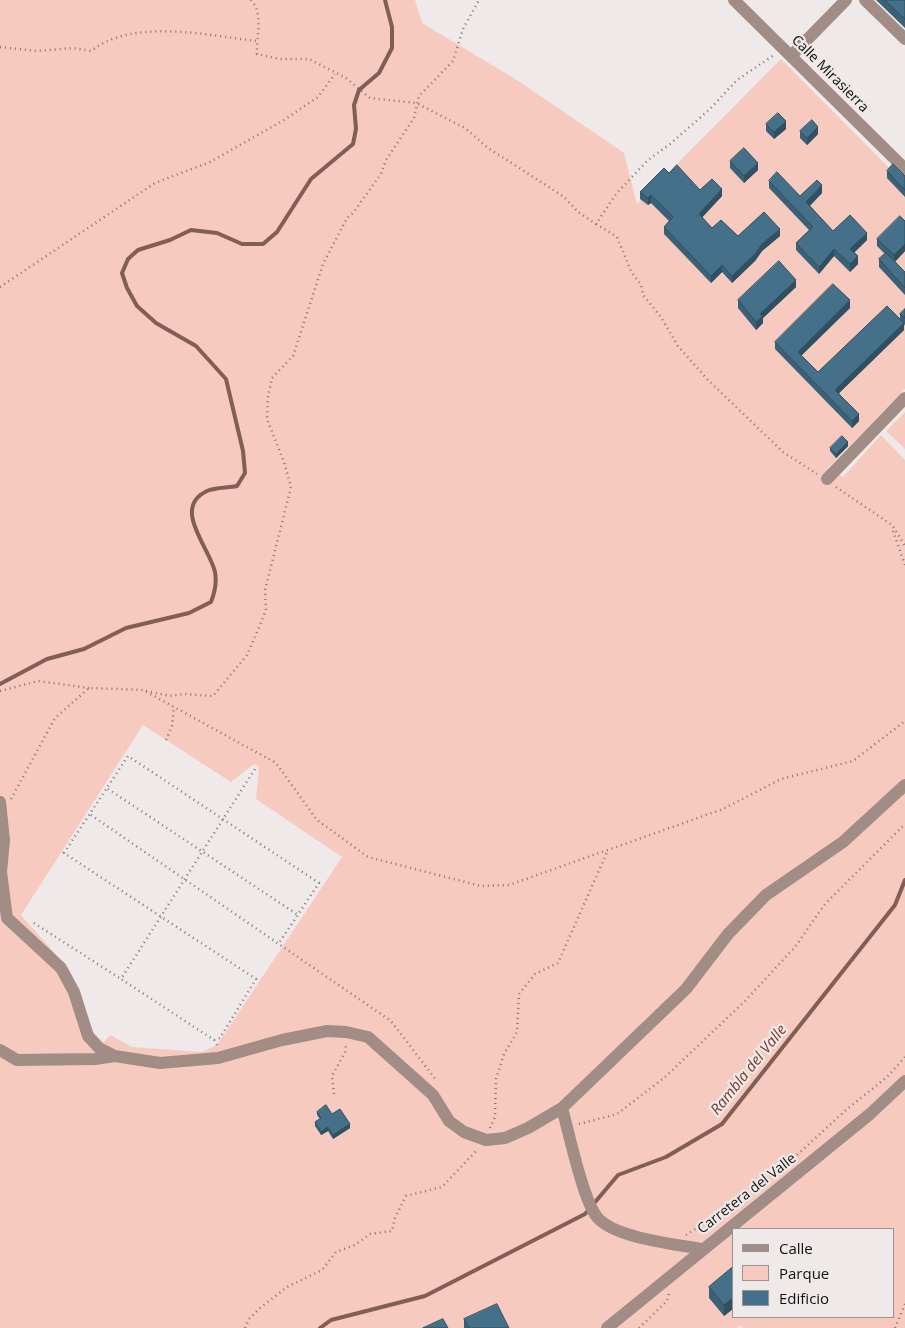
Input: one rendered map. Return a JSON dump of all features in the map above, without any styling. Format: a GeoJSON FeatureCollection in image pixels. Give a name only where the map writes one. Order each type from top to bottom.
{"type":"FeatureCollection","features":[{"type":"Feature","properties":{"kind":"street","name":"Calle Mirasierra"},"geometry":{"type":"LineString","coordinates":[[734,0],[905,169]]}},
{"type":"Feature","properties":{"kind":"street"},"geometry":{"type":"LineString","coordinates":[[787,52],[846,0]]}},
{"type":"Feature","properties":{"kind":"street"},"geometry":{"type":"LineString","coordinates":[[866,0],[905,39]]}},
{"type":"Feature","properties":{"kind":"street"},"geometry":{"type":"LineString","coordinates":[[827,478],[905,398]]}},
{"type":"Feature","properties":{"kind":"street"},"geometry":{"type":"LineString","coordinates":[[0,1050],[17,1060],[95,1059],[115,1056],[160,1063],[225,1056],[282,1040],[327,1031],[346,1032],[368,1037],[433,1095],[449,1121],[464,1132],[486,1140],[505,1138],[528,1128],[562,1108],[686,989],[728,934],[766,895],[843,842],[905,784]]}},
{"type":"Feature","properties":{"kind":"street"},"geometry":{"type":"LineString","coordinates":[[0,802],[3,816],[4,840],[1,872],[7,918],[61,968],[74,992],[88,1036],[99,1048],[115,1056]]}},
{"type":"Feature","properties":{"kind":"street"},"geometry":{"type":"LineString","coordinates":[[216,1043],[225,1056]]}},
{"type":"Feature","properties":{"kind":"street","name":"Carretera del Valle"},"geometry":{"type":"LineString","coordinates":[[606,1328],[870,1114],[905,1081]]}},
{"type":"Feature","properties":{"kind":"street"},"geometry":{"type":"LineString","coordinates":[[562,1108],[588,1199],[598,1218],[617,1230],[702,1249]]}},
{"type":"Feature","properties":{"kind":"path"},"geometry":{"type":"LineString","coordinates":[[251,0],[256,5],[259,25],[256,41],[257,54],[279,59],[309,59],[346,78],[370,98],[416,103],[466,128],[488,148],[549,187],[578,212],[617,237],[631,271],[641,285],[643,295],[661,317],[678,346],[707,379],[783,452],[803,466],[827,478],[840,490],[892,526],[905,546]]}},
{"type":"Feature","properties":{"kind":"path"},"geometry":{"type":"LineString","coordinates":[[0,691],[38,681],[89,688],[143,690],[170,696],[184,694],[213,696],[247,655],[266,610],[266,590],[292,484],[267,419],[268,397],[272,378],[293,356],[326,256],[347,218],[353,213],[381,174],[386,160],[414,118],[419,96],[432,80],[453,61],[463,29],[479,0]]}},
{"type":"Feature","properties":{"kind":"path"},"geometry":{"type":"LineString","coordinates":[[0,47],[36,51],[73,48],[90,51],[101,43],[124,34],[166,31],[256,41]]}},
{"type":"Feature","properties":{"kind":"path"},"geometry":{"type":"LineString","coordinates":[[596,224],[616,194],[648,160],[670,144],[710,109],[737,80],[787,52]]}},
{"type":"Feature","properties":{"kind":"path"},"geometry":{"type":"LineString","coordinates":[[0,287],[156,183],[210,162],[284,120],[318,97],[335,74]]}},
{"type":"Feature","properties":{"kind":"path"},"geometry":{"type":"LineString","coordinates":[[892,526],[905,565]]}},
{"type":"Feature","properties":{"kind":"path"},"geometry":{"type":"LineString","coordinates":[[3,816],[55,718],[89,688]]}},
{"type":"Feature","properties":{"kind":"path"},"geometry":{"type":"LineString","coordinates":[[143,690],[276,763],[317,820],[368,857],[481,886],[509,885],[723,809],[781,779],[853,761],[905,721]]}},
{"type":"Feature","properties":{"kind":"path"},"geometry":{"type":"LineString","coordinates":[[166,740],[172,726],[174,707]]}},
{"type":"Feature","properties":{"kind":"path"},"geometry":{"type":"LineString","coordinates":[[34,923],[216,1043],[256,979],[64,853],[91,816],[128,756],[319,883],[279,943]]}},
{"type":"Feature","properties":{"kind":"path"},"geometry":{"type":"LineString","coordinates":[[121,979],[254,769]]}},
{"type":"Feature","properties":{"kind":"path"},"geometry":{"type":"LineString","coordinates":[[108,789],[298,915]]}},
{"type":"Feature","properties":{"kind":"path"},"geometry":{"type":"LineString","coordinates":[[91,816],[391,1021],[438,1082]]}},
{"type":"Feature","properties":{"kind":"path"},"geometry":{"type":"LineString","coordinates":[[568,1128],[617,1114],[664,1078],[744,1002],[795,947],[825,904],[905,824]]}},
{"type":"Feature","properties":{"kind":"path"},"geometry":{"type":"LineString","coordinates":[[246,1328],[249,1319],[260,1308],[287,1287],[322,1270],[336,1252],[355,1245],[370,1234],[392,1231],[395,1218],[406,1196],[442,1187],[486,1140],[494,1118],[496,1079],[504,1054],[517,1032],[519,994],[535,974],[558,963],[608,850]]}},
{"type":"Feature","properties":{"kind":"path"},"geometry":{"type":"LineString","coordinates":[[334,1094],[332,1076],[345,1052],[346,1032]]}},
{"type":"Feature","properties":{"kind":"path"},"geometry":{"type":"LineString","coordinates":[[895,1328],[905,1304]]}},
{"type":"Feature","properties":{"kind":"green space"},"geometry":{"type":"Polygon","coordinates":[[[0,0],[415,0],[422,23],[517,80],[624,153],[637,204],[781,59],[905,184],[905,389],[827,469],[843,477],[881,435],[905,460],[905,1328],[743,1328],[740,1325],[737,1328],[0,1328],[0,0]],[[143,725],[21,915],[71,975],[81,993],[92,1029],[104,1042],[110,1035],[132,1047],[202,1052],[217,1045],[342,857],[256,799],[259,767],[254,764],[231,782],[143,725]]]}},
{"type":"Feature","properties":{"kind":"green space"},"geometry":{"type":"Polygon","coordinates":[[[905,412],[905,449],[886,431],[905,412]]]}},
{"type":"Feature","properties":{"kind":"building"},"geometry":{"type":"Polygon","coordinates":[[[885,0],[905,0],[905,19],[885,0]]]}},
{"type":"Feature","properties":{"kind":"building"},"geometry":{"type":"Polygon","coordinates":[[[778,113],[786,121],[774,132],[766,124],[778,113]]]}},
{"type":"Feature","properties":{"kind":"building"},"geometry":{"type":"Polygon","coordinates":[[[812,120],[818,127],[807,138],[800,131],[812,120]]]}},
{"type":"Feature","properties":{"kind":"building"},"geometry":{"type":"Polygon","coordinates":[[[744,148],[758,163],[744,176],[730,161],[744,148]]]}},
{"type":"Feature","properties":{"kind":"building"},"geometry":{"type":"Polygon","coordinates":[[[893,164],[905,176],[905,190],[887,171],[893,164]]]}},
{"type":"Feature","properties":{"kind":"building"},"geometry":{"type":"Polygon","coordinates":[[[677,165],[700,190],[712,179],[722,189],[699,214],[712,228],[721,220],[738,236],[764,212],[780,229],[762,244],[755,254],[732,276],[722,265],[711,276],[664,227],[673,217],[651,195],[648,198],[640,192],[664,168],[669,173],[677,165]]]}},
{"type":"Feature","properties":{"kind":"building"},"geometry":{"type":"Polygon","coordinates":[[[777,172],[800,196],[817,180],[822,185],[806,202],[833,231],[850,215],[867,233],[850,249],[858,256],[850,264],[834,249],[819,267],[796,243],[813,227],[769,181],[777,172]]]}},
{"type":"Feature","properties":{"kind":"building"},"geometry":{"type":"Polygon","coordinates":[[[900,216],[905,221],[905,244],[894,255],[877,239],[900,216]]]}},
{"type":"Feature","properties":{"kind":"building"},"geometry":{"type":"Polygon","coordinates":[[[886,253],[905,272],[905,288],[879,259],[886,253]]]}},
{"type":"Feature","properties":{"kind":"building"},"geometry":{"type":"Polygon","coordinates":[[[779,261],[796,280],[760,314],[763,316],[756,322],[738,300],[779,261]]]}},
{"type":"Feature","properties":{"kind":"building"},"geometry":{"type":"Polygon","coordinates":[[[833,284],[850,300],[798,352],[818,372],[887,306],[904,323],[835,390],[859,414],[852,421],[775,342],[833,284]]]}},
{"type":"Feature","properties":{"kind":"building"},"geometry":{"type":"Polygon","coordinates":[[[905,309],[905,318],[900,314],[905,309]]]}},
{"type":"Feature","properties":{"kind":"building"},"geometry":{"type":"Polygon","coordinates":[[[842,436],[848,442],[836,454],[830,448],[842,436]]]}},
{"type":"Feature","properties":{"kind":"building"},"geometry":{"type":"Polygon","coordinates":[[[326,1105],[332,1114],[340,1109],[350,1124],[333,1135],[328,1127],[321,1132],[315,1122],[321,1118],[317,1112],[326,1105]]]}},
{"type":"Feature","properties":{"kind":"building"},"geometry":{"type":"Polygon","coordinates":[[[732,1268],[732,1299],[724,1305],[709,1287],[732,1268]]]}},
{"type":"Feature","properties":{"kind":"building"},"geometry":{"type":"Polygon","coordinates":[[[497,1304],[509,1328],[469,1328],[464,1319],[497,1304]]]}},
{"type":"Feature","properties":{"kind":"building"},"geometry":{"type":"Polygon","coordinates":[[[443,1319],[448,1328],[423,1328],[443,1319]]]}},
{"type":"Feature","properties":{"kind":"waterway"},"geometry":{"type":"LineString","coordinates":[[0,684],[47,659],[84,649],[126,628],[189,613],[211,602],[214,595],[215,572],[192,518],[192,507],[197,498],[207,491],[237,486],[245,473],[243,451],[226,379],[196,346],[156,323],[137,306],[127,288],[122,273],[128,259],[138,250],[170,240],[191,230],[217,233],[242,244],[263,244],[277,232],[311,179],[353,144],[356,129],[354,105],[359,90],[379,73],[392,48],[392,27],[385,0]]}},
{"type":"Feature","properties":{"kind":"waterway","name":"Rambla del Valle"},"geometry":{"type":"LineString","coordinates":[[320,1328],[331,1320],[425,1296],[585,1214],[618,1175],[666,1157],[722,1124],[895,905],[905,880]]}}]}
